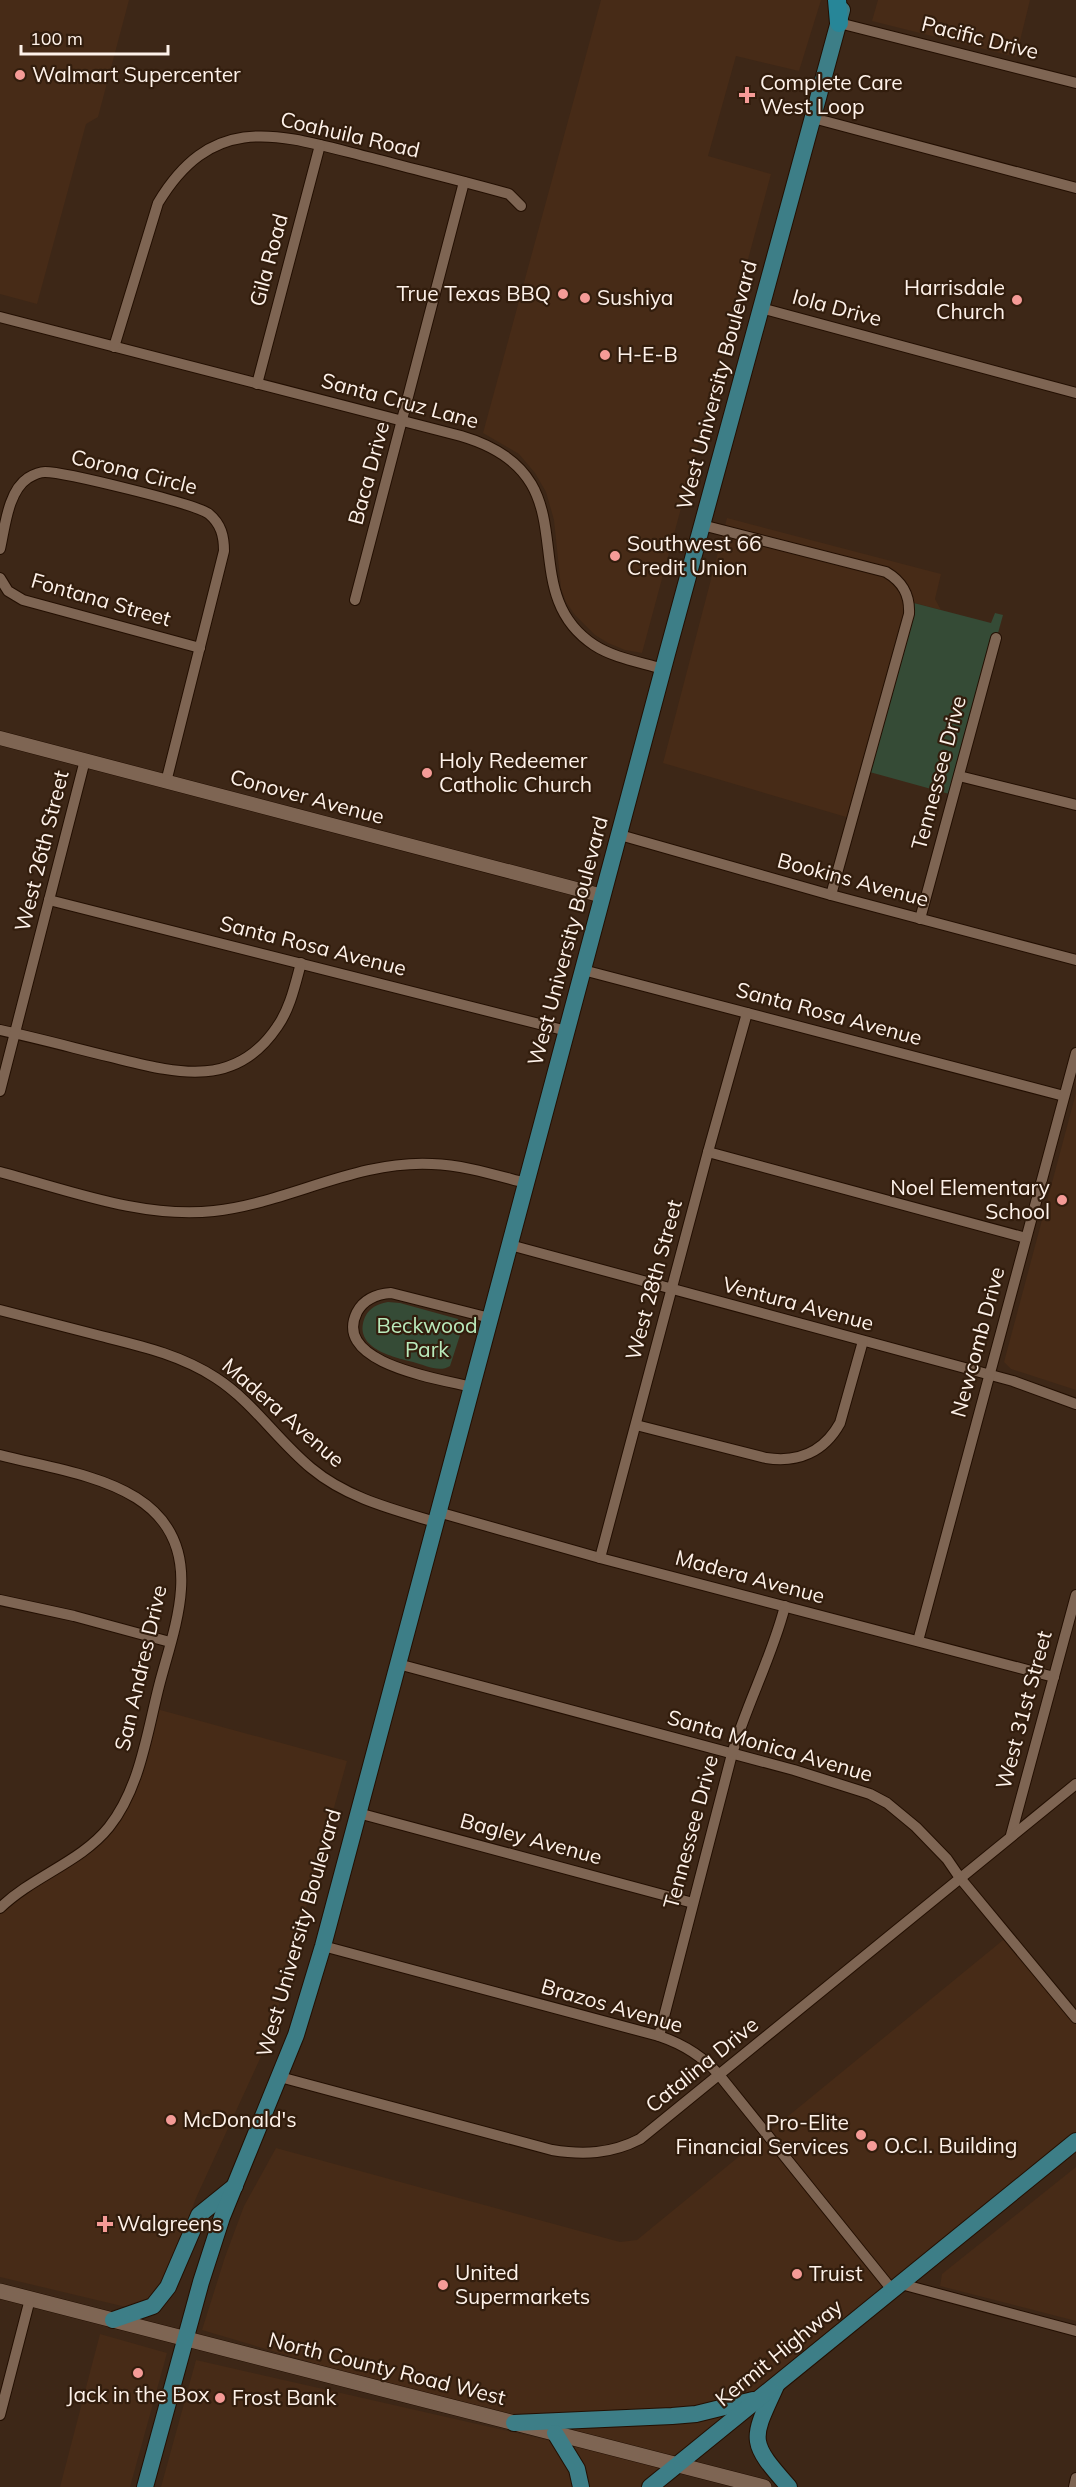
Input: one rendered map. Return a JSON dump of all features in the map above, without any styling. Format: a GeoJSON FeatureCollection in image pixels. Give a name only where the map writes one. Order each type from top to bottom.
{"type":"FeatureCollection","features":[{"type":"Feature","properties":{"kind":"highway"},"geometry":{"type":"LineString","coordinates":[[837,0],[839,22]]}},
{"type":"Feature","properties":{"kind":"main road","name":"West University Boulevard"},"geometry":{"type":"LineString","coordinates":[[145,2487],[201,2282],[222,2217],[280,2077],[323,1946],[663,669],[845,0]]}},
{"type":"Feature","properties":{"kind":"main road","name":"Kermit Highway"},"geometry":{"type":"LineString","coordinates":[[650,2487],[1076,2141]]}},
{"type":"Feature","properties":{"kind":"main road"},"geometry":{"type":"LineString","coordinates":[[113,2320],[153,2306],[168,2287],[199,2215],[235,2185]]}},
{"type":"Feature","properties":{"kind":"main road","name":"North County Road West"},"geometry":{"type":"LineString","coordinates":[[0,2291],[764,2487]]}},
{"type":"Feature","properties":{"kind":"main road"},"geometry":{"type":"LineString","coordinates":[[776,2386],[758,2426],[757,2441],[766,2461],[789,2487]]}},
{"type":"Feature","properties":{"kind":"main road"},"geometry":{"type":"LineString","coordinates":[[514,2423],[696,2414],[757,2399]]}},
{"type":"Feature","properties":{"kind":"main road"},"geometry":{"type":"LineString","coordinates":[[555,2433],[577,2469],[581,2487]]}},
{"type":"Feature","properties":{"kind":"street","name":"Pacific Drive"},"geometry":{"type":"LineString","coordinates":[[839,22],[1076,83]]}},
{"type":"Feature","properties":{"kind":"street"},"geometry":{"type":"LineString","coordinates":[[813,118],[1076,188]]}},
{"type":"Feature","properties":{"kind":"street","name":"Coahuila Road"},"geometry":{"type":"LineString","coordinates":[[114,347],[154,213],[169,185],[199,156],[238,139],[259,135],[280,136],[320,145],[509,194],[521,206]]}},
{"type":"Feature","properties":{"kind":"street","name":"Gila Road"},"geometry":{"type":"LineString","coordinates":[[257,384],[320,145]]}},
{"type":"Feature","properties":{"kind":"street","name":"Baca Drive"},"geometry":{"type":"LineString","coordinates":[[355,600],[464,182]]}},
{"type":"Feature","properties":{"kind":"street","name":"Iola Drive"},"geometry":{"type":"LineString","coordinates":[[761,308],[1076,393]]}},
{"type":"Feature","properties":{"kind":"street","name":"Santa Cruz Lane"},"geometry":{"type":"LineString","coordinates":[[0,317],[477,440],[497,451],[520,469],[536,492],[544,516],[550,574],[559,604],[567,618],[586,639],[608,652],[663,669]]}},
{"type":"Feature","properties":{"kind":"street","name":"Corona Circle"},"geometry":{"type":"LineString","coordinates":[[0,549],[17,490],[22,483],[38,473],[59,473],[87,479],[204,510],[217,523],[222,531],[224,551],[166,782]]}},
{"type":"Feature","properties":{"kind":"street"},"geometry":{"type":"LineString","coordinates":[[702,525],[886,572],[900,582],[909,600],[909,614],[831,895]]}},
{"type":"Feature","properties":{"kind":"street","name":"Fontana Street"},"geometry":{"type":"LineString","coordinates":[[0,578],[8,591],[22,600],[200,648]]}},
{"type":"Feature","properties":{"kind":"street","name":"Tennessee Drive"},"geometry":{"type":"LineString","coordinates":[[920,919],[996,638]]}},
{"type":"Feature","properties":{"kind":"street","name":"Conover Avenue"},"geometry":{"type":"LineString","coordinates":[[0,738],[603,896]]}},
{"type":"Feature","properties":{"kind":"street","name":"West 26th Street"},"geometry":{"type":"LineString","coordinates":[[0,1091],[85,760]]}},
{"type":"Feature","properties":{"kind":"street"},"geometry":{"type":"LineString","coordinates":[[959,776],[1076,805]]}},
{"type":"Feature","properties":{"kind":"street","name":"Bookins Avenue"},"geometry":{"type":"LineString","coordinates":[[620,835],[831,895],[1076,960]]}},
{"type":"Feature","properties":{"kind":"street","name":"Santa Rosa Avenue"},"geometry":{"type":"LineString","coordinates":[[49,900],[567,1031]]}},
{"type":"Feature","properties":{"kind":"street"},"geometry":{"type":"LineString","coordinates":[[0,1030],[167,1070],[203,1073],[220,1069],[253,1053],[278,1027],[286,1011],[301,963]]}},
{"type":"Feature","properties":{"kind":"street","name":"Santa Rosa Avenue"},"geometry":{"type":"LineString","coordinates":[[584,970],[1065,1096]]}},
{"type":"Feature","properties":{"kind":"street","name":"West 28th Street"},"geometry":{"type":"LineString","coordinates":[[600,1558],[747,1013]]}},
{"type":"Feature","properties":{"kind":"street","name":"Newcomb Drive"},"geometry":{"type":"LineString","coordinates":[[918,1641],[1076,1053]]}},
{"type":"Feature","properties":{"kind":"street"},"geometry":{"type":"LineString","coordinates":[[708,1152],[1026,1238]]}},
{"type":"Feature","properties":{"kind":"street"},"geometry":{"type":"LineString","coordinates":[[0,1172],[121,1204],[167,1212],[214,1211],[260,1203],[354,1174],[389,1167],[431,1164],[472,1169],[526,1183]]}},
{"type":"Feature","properties":{"kind":"street","name":"Ventura Avenue"},"geometry":{"type":"LineString","coordinates":[[510,1245],[989,1375],[1076,1404]]}},
{"type":"Feature","properties":{"kind":"street"},"geometry":{"type":"LineString","coordinates":[[472,1387],[375,1359],[358,1344],[354,1321],[362,1305],[369,1299],[392,1293],[490,1318]]}},
{"type":"Feature","properties":{"kind":"street","name":"Madera Avenue"},"geometry":{"type":"LineString","coordinates":[[0,1310],[149,1348],[189,1363],[238,1394],[299,1457],[333,1483],[375,1504],[437,1517],[600,1558],[1054,1677]]}},
{"type":"Feature","properties":{"kind":"street"},"geometry":{"type":"LineString","coordinates":[[636,1425],[766,1458],[788,1460],[809,1454],[827,1441],[840,1423],[863,1341]]}},
{"type":"Feature","properties":{"kind":"street","name":"San Andres Drive"},"geometry":{"type":"LineString","coordinates":[[0,1455],[120,1487],[152,1508],[174,1542],[182,1574],[170,1642],[134,1778],[122,1808],[108,1828],[91,1845],[30,1883],[0,1908]]}},
{"type":"Feature","properties":{"kind":"street","name":"West 31st Street"},"geometry":{"type":"LineString","coordinates":[[1010,1835],[1076,1595]]}},
{"type":"Feature","properties":{"kind":"street"},"geometry":{"type":"LineString","coordinates":[[0,1600],[74,1616],[170,1642]]}},
{"type":"Feature","properties":{"kind":"street","name":"Tennessee Drive"},"geometry":{"type":"LineString","coordinates":[[658,2036],[732,1754],[742,1721],[774,1646],[785,1606]]}},
{"type":"Feature","properties":{"kind":"street","name":"Santa Monica Avenue"},"geometry":{"type":"LineString","coordinates":[[398,1664],[849,1786],[879,1798],[903,1815],[947,1859],[960,1878],[1076,2018]]}},
{"type":"Feature","properties":{"kind":"street","name":"Catalina Drive"},"geometry":{"type":"LineString","coordinates":[[280,2077],[552,2150],[584,2154],[614,2150],[640,2139],[720,2076],[1010,1835],[1076,1784]]}},
{"type":"Feature","properties":{"kind":"street","name":"Bagley Avenue"},"geometry":{"type":"LineString","coordinates":[[358,1813],[693,1903]]}},
{"type":"Feature","properties":{"kind":"street","name":"Brazos Avenue"},"geometry":{"type":"LineString","coordinates":[[323,1946],[658,2036],[684,2046],[700,2056],[720,2076],[897,2287]]}},
{"type":"Feature","properties":{"kind":"street"},"geometry":{"type":"LineString","coordinates":[[897,2287],[1076,2331]]}},
{"type":"Feature","properties":{"kind":"street"},"geometry":{"type":"LineString","coordinates":[[0,2415],[30,2299]]}},
{"type":"Feature","properties":{"kind":"street"},"geometry":{"type":"LineString","coordinates":[[1074,2487],[1076,2478]]}},
{"type":"Feature","properties":{"kind":"shaded area"},"geometry":{"type":"Polygon","coordinates":[[[0,0],[129,0],[98,117],[86,124],[37,304],[0,294],[0,0]]]}},
{"type":"Feature","properties":{"kind":"shaded area"},"geometry":{"type":"Polygon","coordinates":[[[601,0],[821,0],[799,71],[736,56],[708,156],[771,174],[642,653],[625,650],[608,643],[595,635],[575,615],[566,602],[561,588],[554,520],[546,492],[535,473],[519,454],[483,433],[601,0]]]}},
{"type":"Feature","properties":{"kind":"shaded area"},"geometry":{"type":"Polygon","coordinates":[[[878,0],[1030,0],[1016,57],[872,21],[878,0]]]}},
{"type":"Feature","properties":{"kind":"shaded area"},"geometry":{"type":"Polygon","coordinates":[[[727,518],[941,574],[935,599],[941,610],[911,602],[853,819],[663,763],[727,518]]]}},
{"type":"Feature","properties":{"kind":"shaded area","name":"Noel Elementary School"},"geometry":{"type":"Polygon","coordinates":[[[1076,1093],[1076,1390],[1011,1369],[1004,1362],[1076,1093]]]}},
{"type":"Feature","properties":{"kind":"shaded area"},"geometry":{"type":"Polygon","coordinates":[[[153,1708],[347,1761],[270,2037],[196,2198],[165,2282],[150,2301],[126,2307],[0,2277],[0,1908],[97,1841],[126,1800],[153,1708]]]}},
{"type":"Feature","properties":{"kind":"shaded area"},"geometry":{"type":"Polygon","coordinates":[[[1008,1936],[1076,2018],[1076,2141],[653,2487],[161,2487],[196,2360],[661,2466],[202,2330],[244,2206],[276,2148],[620,2242],[637,2240],[1008,1936]]]}},
{"type":"Feature","properties":{"kind":"shaded area"},"geometry":{"type":"Polygon","coordinates":[[[1076,2167],[1076,2321],[940,2286],[942,2274],[1076,2167]]]}},
{"type":"Feature","properties":{"kind":"shaded area"},"geometry":{"type":"Polygon","coordinates":[[[100,2334],[167,2353],[130,2487],[60,2487],[100,2334]]]}},
{"type":"Feature","properties":{"kind":"green space"},"geometry":{"type":"Polygon","coordinates":[[[910,602],[991,623],[995,613],[1003,615],[953,795],[866,771],[910,602]]]}},
{"type":"Feature","properties":{"kind":"green space","name":"Beckwood Park"},"geometry":{"type":"Polygon","coordinates":[[[388,1302],[400,1303],[458,1319],[462,1329],[450,1366],[437,1369],[386,1354],[369,1344],[364,1336],[365,1317],[375,1306],[388,1302]]]}},
{"type":"Feature","properties":{"kind":"place","name":"Walmart Supercenter"},"geometry":{"type":"Point","coordinates":[20,75]}},
{"type":"Feature","properties":{"kind":"place","name":"Complete Care West Loop"},"geometry":{"type":"Point","coordinates":[747,95]}},
{"type":"Feature","properties":{"kind":"place","name":"True Texas BBQ"},"geometry":{"type":"Point","coordinates":[563,294]}},
{"type":"Feature","properties":{"kind":"place","name":"Sushiya"},"geometry":{"type":"Point","coordinates":[585,298]}},
{"type":"Feature","properties":{"kind":"place","name":"Harrisdale Church"},"geometry":{"type":"Point","coordinates":[1017,300]}},
{"type":"Feature","properties":{"kind":"place","name":"H-E-B"},"geometry":{"type":"Point","coordinates":[605,355]}},
{"type":"Feature","properties":{"kind":"place","name":"Southwest 66 Credit Union"},"geometry":{"type":"Point","coordinates":[615,556]}},
{"type":"Feature","properties":{"kind":"place","name":"Holy Redeemer Catholic Church"},"geometry":{"type":"Point","coordinates":[427,773]}},
{"type":"Feature","properties":{"kind":"place","name":"Noel Elementary School"},"geometry":{"type":"Point","coordinates":[1062,1200]}},
{"type":"Feature","properties":{"kind":"place","name":"McDonald's"},"geometry":{"type":"Point","coordinates":[171,2120]}},
{"type":"Feature","properties":{"kind":"place","name":"Pro-Elite Financial Services"},"geometry":{"type":"Point","coordinates":[861,2135]}},
{"type":"Feature","properties":{"kind":"place","name":"O.C.I. Building"},"geometry":{"type":"Point","coordinates":[872,2146]}},
{"type":"Feature","properties":{"kind":"place","name":"Walgreens"},"geometry":{"type":"Point","coordinates":[105,2224]}},
{"type":"Feature","properties":{"kind":"place","name":"Truist"},"geometry":{"type":"Point","coordinates":[797,2274]}},
{"type":"Feature","properties":{"kind":"place","name":"United Supermarkets"},"geometry":{"type":"Point","coordinates":[443,2285]}},
{"type":"Feature","properties":{"kind":"place","name":"Jack in the Box"},"geometry":{"type":"Point","coordinates":[138,2373]}},
{"type":"Feature","properties":{"kind":"place","name":"Frost Bank"},"geometry":{"type":"Point","coordinates":[220,2398]}}]}
